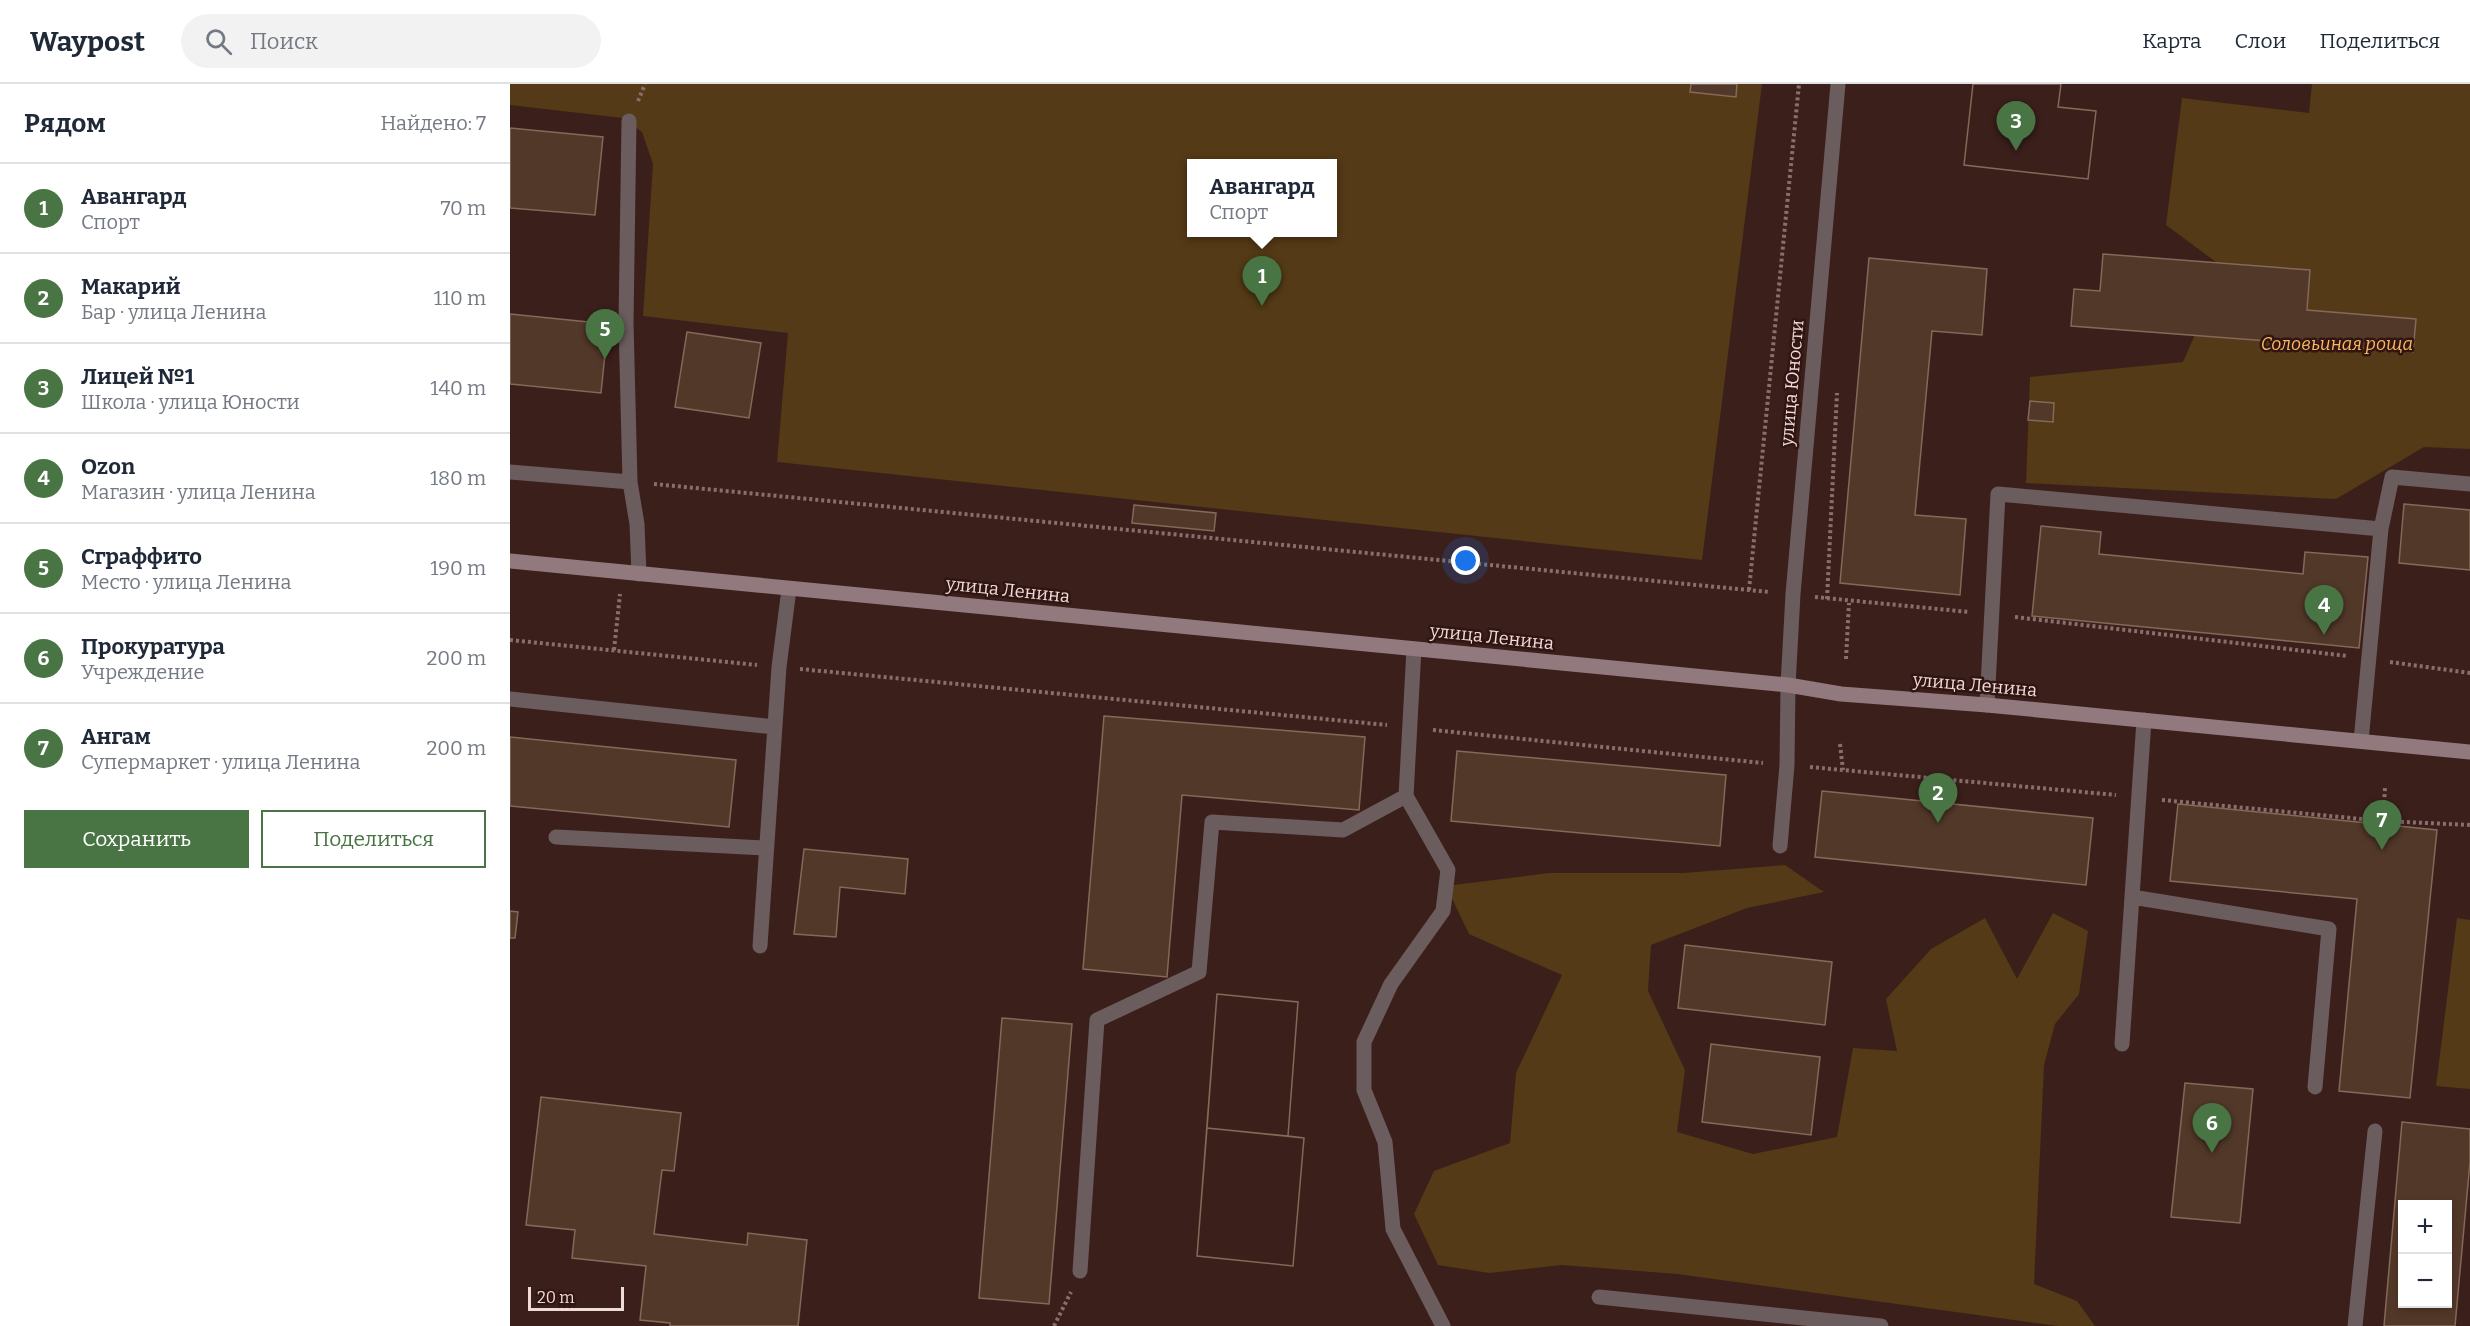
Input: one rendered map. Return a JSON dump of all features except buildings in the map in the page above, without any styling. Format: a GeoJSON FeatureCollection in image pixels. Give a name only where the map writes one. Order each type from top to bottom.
{"type":"FeatureCollection","features":[{"type":"Feature","properties":{"kind":"main road","name":"улица Ленина"},"geometry":{"type":"LineString","coordinates":[[510,561],[1788,685],[1841,694],[1988,705],[2470,752]]}},
{"type":"Feature","properties":{"kind":"street","name":"улица Юности"},"geometry":{"type":"LineString","coordinates":[[1780,846],[1787,765],[1788,685],[1793,594],[1838,84]]}},
{"type":"Feature","properties":{"kind":"street"},"geometry":{"type":"LineString","coordinates":[[629,121],[626,323],[630,482],[637,524],[639,574]]}},
{"type":"Feature","properties":{"kind":"street"},"geometry":{"type":"LineString","coordinates":[[510,472],[630,482]]}},
{"type":"Feature","properties":{"kind":"street"},"geometry":{"type":"LineString","coordinates":[[2361,741],[2381,529],[2392,477],[2470,484]]}},
{"type":"Feature","properties":{"kind":"street"},"geometry":{"type":"LineString","coordinates":[[1988,705],[1998,494],[2381,529]]}},
{"type":"Feature","properties":{"kind":"street"},"geometry":{"type":"LineString","coordinates":[[759,946],[779,667],[789,589]]}},
{"type":"Feature","properties":{"kind":"street"},"geometry":{"type":"LineString","coordinates":[[1414,649],[1406,796],[1448,870],[1443,911],[1391,984],[1364,1042],[1364,1090],[1385,1142],[1393,1229],[1443,1326]]}},
{"type":"Feature","properties":{"kind":"street"},"geometry":{"type":"LineString","coordinates":[[510,699],[775,727]]}},
{"type":"Feature","properties":{"kind":"street"},"geometry":{"type":"LineString","coordinates":[[2122,1044],[2144,720]]}},
{"type":"Feature","properties":{"kind":"street"},"geometry":{"type":"LineString","coordinates":[[1080,1271],[1096,1020],[1199,972],[1212,822],[1343,830],[1406,796]]}},
{"type":"Feature","properties":{"kind":"street"},"geometry":{"type":"LineString","coordinates":[[556,837],[765,848]]}},
{"type":"Feature","properties":{"kind":"street"},"geometry":{"type":"LineString","coordinates":[[2132,897],[2329,929],[2315,1087]]}},
{"type":"Feature","properties":{"kind":"street"},"geometry":{"type":"LineString","coordinates":[[2355,1326],[2375,1131]]}},
{"type":"Feature","properties":{"kind":"street"},"geometry":{"type":"LineString","coordinates":[[1599,1297],[1881,1326]]}},
{"type":"Feature","properties":{"kind":"path"},"geometry":{"type":"LineString","coordinates":[[1749,590],[1800,84]]}},
{"type":"Feature","properties":{"kind":"path"},"geometry":{"type":"LineString","coordinates":[[630,482],[1793,594],[1849,603],[1994,614],[2470,673]]}},
{"type":"Feature","properties":{"kind":"path"},"geometry":{"type":"LineString","coordinates":[[614,650],[622,572]]}},
{"type":"Feature","properties":{"kind":"path"},"geometry":{"type":"LineString","coordinates":[[1846,659],[1849,603]]}},
{"type":"Feature","properties":{"kind":"path"},"geometry":{"type":"LineString","coordinates":[[510,640],[1787,765],[2383,821],[2470,825]]}},
{"type":"Feature","properties":{"kind":"path"},"geometry":{"type":"LineString","coordinates":[[1840,744],[1843,770]]}},
{"type":"Feature","properties":{"kind":"path"},"geometry":{"type":"LineString","coordinates":[[2383,821],[2385,788]]}},
{"type":"Feature","properties":{"kind":"path"},"geometry":{"type":"LineString","coordinates":[[1054,1326],[1080,1271]]}},
{"type":"Feature","properties":{"kind":"green space"},"geometry":{"type":"Polygon","coordinates":[[[510,84],[1762,84],[1702,560],[777,462],[788,333],[643,316],[653,164],[642,132],[623,118],[510,105],[510,84]]]}},
{"type":"Feature","properties":{"kind":"green space","name":"Соловьиная роща"},"geometry":{"type":"Polygon","coordinates":[[[2312,84],[2470,84],[2470,449],[2424,447],[2336,499],[2026,483],[2030,377],[2183,362],[2224,268],[2166,225],[2182,98],[2309,113],[2312,84]]]}},
{"type":"Feature","properties":{"kind":"green space"},"geometry":{"type":"Polygon","coordinates":[[[1785,865],[1824,892],[1747,908],[1651,945],[1648,991],[1685,1070],[1677,1132],[1753,1154],[1837,1137],[1853,1048],[1897,1051],[1886,999],[1931,949],[1985,918],[2017,979],[2053,913],[2088,931],[2079,994],[2055,1024],[2044,1065],[2034,1284],[2077,1301],[2095,1326],[2058,1326],[1677,1274],[1562,1265],[1489,1273],[1438,1265],[1414,1214],[1434,1171],[1510,1143],[1516,1073],[1562,975],[1469,934],[1446,886],[1549,873],[1683,873],[1785,865]]]}},
{"type":"Feature","properties":{"kind":"green space"},"geometry":{"type":"Polygon","coordinates":[[[2457,918],[2470,920],[2470,1089],[2436,1086],[2457,918]]]}},
{"type":"Feature","properties":{"kind":"place","name":"Лицей №1"},"geometry":{"type":"Point","coordinates":[2016,151]}},
{"type":"Feature","properties":{"kind":"place","name":"Авангард"},"geometry":{"type":"Point","coordinates":[1262,306]}},
{"type":"Feature","properties":{"kind":"place","name":"Сграффито"},"geometry":{"type":"Point","coordinates":[605,359]}},
{"type":"Feature","properties":{"kind":"place","name":"Ozon"},"geometry":{"type":"Point","coordinates":[2324,635]}},
{"type":"Feature","properties":{"kind":"place","name":"Макарий"},"geometry":{"type":"Point","coordinates":[1938,823]}},
{"type":"Feature","properties":{"kind":"place","name":"Ангам"},"geometry":{"type":"Point","coordinates":[2382,850]}},
{"type":"Feature","properties":{"kind":"place","name":"Прокуратура"},"geometry":{"type":"Point","coordinates":[2212,1153]}}]}
